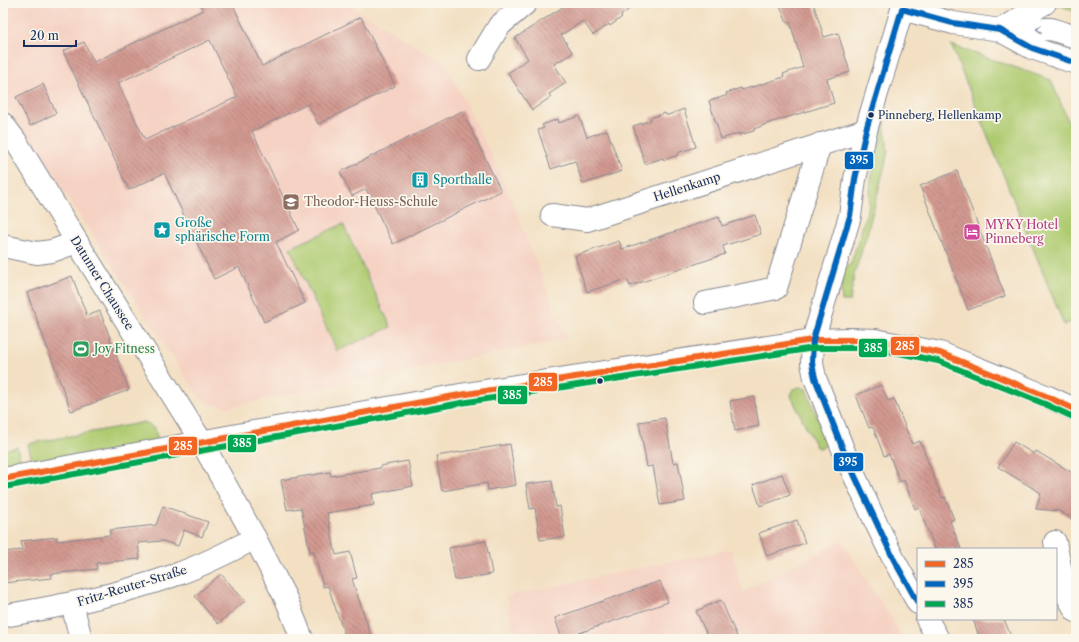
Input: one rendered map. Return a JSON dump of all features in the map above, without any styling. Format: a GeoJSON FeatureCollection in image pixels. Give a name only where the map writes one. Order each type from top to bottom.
{"type":"FeatureCollection","features":[{"type":"Feature","properties":{"kind":"street"},"geometry":{"type":"LineString","coordinates":[[479,59],[499,26],[526,3]]}},
{"type":"Feature","properties":{"kind":"street"},"geometry":{"type":"LineString","coordinates":[[1000,30],[1046,3]]}},
{"type":"Feature","properties":{"kind":"street"},"geometry":{"type":"LineString","coordinates":[[917,601],[894,560],[846,456],[815,378],[812,363],[813,340],[850,216],[855,180],[866,130],[903,6],[953,23],[1000,30],[1051,29],[1076,37]]}},
{"type":"Feature","properties":{"kind":"street"},"geometry":{"type":"LineString","coordinates":[[1000,30],[1032,48],[1076,63]]}},
{"type":"Feature","properties":{"kind":"street","name":"Datumer Chaussee"},"geometry":{"type":"LineString","coordinates":[[3,124],[15,140],[202,441],[255,538],[287,601],[302,639]]}},
{"type":"Feature","properties":{"kind":"street","name":"Hellenkamp"},"geometry":{"type":"LineString","coordinates":[[552,215],[587,220],[866,130]]}},
{"type":"Feature","properties":{"kind":"street"},"geometry":{"type":"LineString","coordinates":[[705,303],[776,288],[820,144]]}},
{"type":"Feature","properties":{"kind":"street"},"geometry":{"type":"LineString","coordinates":[[3,246],[37,253],[77,242]]}},
{"type":"Feature","properties":{"kind":"street"},"geometry":{"type":"LineString","coordinates":[[3,479],[202,441],[557,379],[813,340],[875,340],[940,353],[1048,396],[1076,410]]}},
{"type":"Feature","properties":{"kind":"street","name":"Fritz-Reuter-Straße"},"geometry":{"type":"LineString","coordinates":[[3,616],[72,604],[175,575],[217,558],[255,538]]}},
{"type":"Feature","properties":{"kind":"street"},"geometry":{"type":"LineString","coordinates":[[1055,542],[1056,548]]}},
{"type":"Feature","properties":{"kind":"street"},"geometry":{"type":"LineString","coordinates":[[1057,552],[1065,592],[1076,611]]}},
{"type":"Feature","properties":{"kind":"street"},"geometry":{"type":"LineString","coordinates":[[72,604],[81,639]]}},
{"type":"Feature","properties":{"kind":"street"},"geometry":{"type":"LineString","coordinates":[[928,620],[938,639]]}},
{"type":"Feature","properties":{"kind":"shaded area","name":"Theodor-Heuss-Schule"},"geometry":{"type":"Polygon","coordinates":[[[3,3],[346,3],[446,64],[505,183],[566,339],[229,407],[213,405],[200,399],[3,99],[3,3]]]}},
{"type":"Feature","properties":{"kind":"shaded area"},"geometry":{"type":"Polygon","coordinates":[[[841,540],[904,639],[515,639],[506,596],[731,549],[743,592],[841,540]]]}},
{"type":"Feature","properties":{"kind":"green space"},"geometry":{"type":"Polygon","coordinates":[[[1014,3],[1076,3],[1076,12],[1059,5],[1014,3]]]}},
{"type":"Feature","properties":{"kind":"green space"},"geometry":{"type":"Polygon","coordinates":[[[951,45],[1051,80],[1076,139],[1076,320],[1064,325],[951,45]]]}},
{"type":"Feature","properties":{"kind":"green space"},"geometry":{"type":"Polygon","coordinates":[[[884,123],[888,151],[886,161],[867,234],[854,275],[850,301],[842,301],[841,289],[843,269],[851,264],[869,205],[871,179],[882,135],[880,126],[884,123]]]}},
{"type":"Feature","properties":{"kind":"green space"},"geometry":{"type":"Polygon","coordinates":[[[343,224],[391,327],[337,351],[290,248],[343,224]]]}},
{"type":"Feature","properties":{"kind":"green space"},"geometry":{"type":"Polygon","coordinates":[[[800,387],[806,389],[827,440],[825,446],[820,448],[816,447],[791,396],[793,389],[800,387]]]}},
{"type":"Feature","properties":{"kind":"green space"},"geometry":{"type":"Polygon","coordinates":[[[145,422],[155,429],[158,440],[34,468],[28,444],[145,422]]]}},
{"type":"Feature","properties":{"kind":"green space"},"geometry":{"type":"Polygon","coordinates":[[[17,447],[23,470],[3,473],[3,450],[17,447]]]}},
{"type":"Feature","properties":{"kind":"building"},"geometry":{"type":"Polygon","coordinates":[[[199,3],[232,3],[262,66],[361,17],[395,86],[318,124],[308,104],[252,131],[299,230],[276,242],[305,303],[264,322],[239,267],[214,279],[164,173],[129,190],[63,51],[84,42],[94,62],[203,10],[199,3]],[[210,40],[118,83],[145,140],[237,97],[210,40]]]}},
{"type":"Feature","properties":{"kind":"building"},"geometry":{"type":"Polygon","coordinates":[[[569,3],[638,3],[621,15],[622,17],[610,26],[609,24],[593,35],[583,21],[561,35],[573,53],[554,64],[566,83],[549,94],[551,97],[532,110],[508,73],[528,59],[515,38],[569,3]]]}},
{"type":"Feature","properties":{"kind":"building"},"geometry":{"type":"Polygon","coordinates":[[[779,3],[813,3],[824,37],[838,33],[850,72],[827,79],[834,103],[772,122],[754,129],[754,131],[739,135],[739,133],[721,139],[709,101],[725,96],[727,95],[726,93],[741,88],[741,90],[784,77],[783,74],[803,67],[790,22],[787,23],[779,3]]]}},
{"type":"Feature","properties":{"kind":"building"},"geometry":{"type":"Polygon","coordinates":[[[43,84],[56,113],[30,126],[16,97],[43,84]]]}},
{"type":"Feature","properties":{"kind":"building"},"geometry":{"type":"Polygon","coordinates":[[[684,109],[696,147],[680,152],[678,155],[664,160],[663,158],[645,164],[633,126],[649,121],[651,120],[650,118],[665,113],[668,115],[684,109]]]}},
{"type":"Feature","properties":{"kind":"building","name":"Sporthalle"},"geometry":{"type":"Polygon","coordinates":[[[462,111],[501,191],[393,244],[366,189],[352,196],[340,172],[462,111]]]}},
{"type":"Feature","properties":{"kind":"building"},"geometry":{"type":"Polygon","coordinates":[[[579,116],[587,137],[607,130],[622,171],[583,184],[575,161],[551,169],[538,130],[544,128],[542,125],[558,119],[559,123],[579,116]]]}},
{"type":"Feature","properties":{"kind":"building"},"geometry":{"type":"Polygon","coordinates":[[[957,171],[1005,296],[968,310],[920,186],[957,171]]]}},
{"type":"Feature","properties":{"kind":"building"},"geometry":{"type":"Polygon","coordinates":[[[755,215],[761,234],[723,246],[725,254],[630,286],[627,279],[587,292],[575,256],[619,241],[622,249],[719,217],[722,226],[755,215]]]}},
{"type":"Feature","properties":{"kind":"building","name":"Joy Fitness"},"geometry":{"type":"Polygon","coordinates":[[[72,276],[87,316],[100,311],[129,390],[71,411],[27,293],[72,276]]]}},
{"type":"Feature","properties":{"kind":"building"},"geometry":{"type":"Polygon","coordinates":[[[881,385],[888,401],[894,399],[912,444],[920,441],[942,498],[945,497],[954,519],[950,521],[961,548],[935,548],[919,508],[915,509],[904,480],[900,482],[889,454],[884,456],[873,427],[869,428],[856,395],[881,385]]]}},
{"type":"Feature","properties":{"kind":"building"},"geometry":{"type":"Polygon","coordinates":[[[754,397],[759,426],[735,431],[730,401],[754,397]]]}},
{"type":"Feature","properties":{"kind":"building"},"geometry":{"type":"Polygon","coordinates":[[[665,418],[673,463],[678,462],[685,501],[660,505],[653,466],[647,467],[639,422],[665,418]]]}},
{"type":"Feature","properties":{"kind":"building"},"geometry":{"type":"Polygon","coordinates":[[[1014,442],[1034,454],[1036,451],[1076,475],[1076,521],[1059,511],[1036,509],[1041,493],[998,467],[1014,442]]]}},
{"type":"Feature","properties":{"kind":"building"},"geometry":{"type":"Polygon","coordinates":[[[510,444],[516,485],[488,490],[487,483],[442,491],[436,456],[510,444]]]}},
{"type":"Feature","properties":{"kind":"building"},"geometry":{"type":"Polygon","coordinates":[[[408,461],[413,486],[372,494],[374,505],[327,513],[336,555],[350,552],[357,578],[352,579],[372,639],[346,639],[328,586],[323,587],[314,551],[310,552],[301,508],[287,510],[281,480],[330,472],[331,476],[380,468],[380,466],[408,461]]]}},
{"type":"Feature","properties":{"kind":"building"},"geometry":{"type":"Polygon","coordinates":[[[782,474],[790,495],[760,506],[753,485],[782,474]]]}},
{"type":"Feature","properties":{"kind":"building"},"geometry":{"type":"Polygon","coordinates":[[[552,481],[556,507],[560,506],[565,537],[540,540],[535,508],[530,509],[526,484],[552,481]]]}},
{"type":"Feature","properties":{"kind":"building"},"geometry":{"type":"Polygon","coordinates":[[[163,506],[208,522],[202,537],[184,530],[178,546],[163,541],[138,543],[140,559],[96,563],[97,569],[51,574],[52,578],[3,583],[3,552],[22,550],[21,541],[57,537],[57,541],[110,535],[110,530],[156,525],[163,506]]]}},
{"type":"Feature","properties":{"kind":"building"},"geometry":{"type":"Polygon","coordinates":[[[797,520],[805,543],[767,556],[759,533],[797,520]]]}},
{"type":"Feature","properties":{"kind":"building"},"geometry":{"type":"Polygon","coordinates":[[[486,541],[492,574],[455,580],[449,548],[486,541]]]}},
{"type":"Feature","properties":{"kind":"building"},"geometry":{"type":"Polygon","coordinates":[[[221,574],[245,601],[218,624],[195,596],[221,574]]]}},
{"type":"Feature","properties":{"kind":"building"},"geometry":{"type":"Polygon","coordinates":[[[660,581],[668,602],[562,639],[555,618],[660,581]]]}},
{"type":"Feature","properties":{"kind":"building"},"geometry":{"type":"Polygon","coordinates":[[[721,600],[738,639],[709,639],[696,611],[721,600]]]}},
{"type":"Feature","properties":{"kind":"building"},"geometry":{"type":"Polygon","coordinates":[[[973,620],[1004,620],[1012,639],[980,639],[973,620]]]}},
{"type":"Feature","properties":{"kind":"transit line","name":"395"},"geometry":{"type":"LineString","coordinates":[[902,9],[866,130],[855,179],[850,216],[813,340],[812,363],[815,378],[846,457],[894,560],[917,601]]}},
{"type":"Feature","properties":{"kind":"transit line","name":"395"},"geometry":{"type":"LineString","coordinates":[[902,9],[953,23],[1000,30],[1032,48],[1076,63]]}},
{"type":"Feature","properties":{"kind":"transit line","name":"285"},"geometry":{"type":"LineString","coordinates":[[3,479],[460,395],[813,340],[875,340],[940,353],[1076,410]]}},
{"type":"Feature","properties":{"kind":"transit line","name":"385"},"geometry":{"type":"LineString","coordinates":[[4,487],[461,403],[814,348],[874,348],[938,361],[1045,404],[1073,417]]}},
{"type":"Feature","properties":{"kind":"place","name":"Pinneberg, Hellenkamp"},"geometry":{"type":"Point","coordinates":[871,115]}},
{"type":"Feature","properties":{"kind":"place","name":"Sporthalle"},"geometry":{"type":"Point","coordinates":[420,180]}},
{"type":"Feature","properties":{"kind":"place","name":"Theodor-Heuss-Schule"},"geometry":{"type":"Point","coordinates":[291,202]}},
{"type":"Feature","properties":{"kind":"place","name":"Große sphärische Form"},"geometry":{"type":"Point","coordinates":[162,230]}},
{"type":"Feature","properties":{"kind":"place","name":"MYKY Hotel Pinneberg"},"geometry":{"type":"Point","coordinates":[972,232]}},
{"type":"Feature","properties":{"kind":"place","name":"Joy Fitness"},"geometry":{"type":"Point","coordinates":[81,349]}}]}
